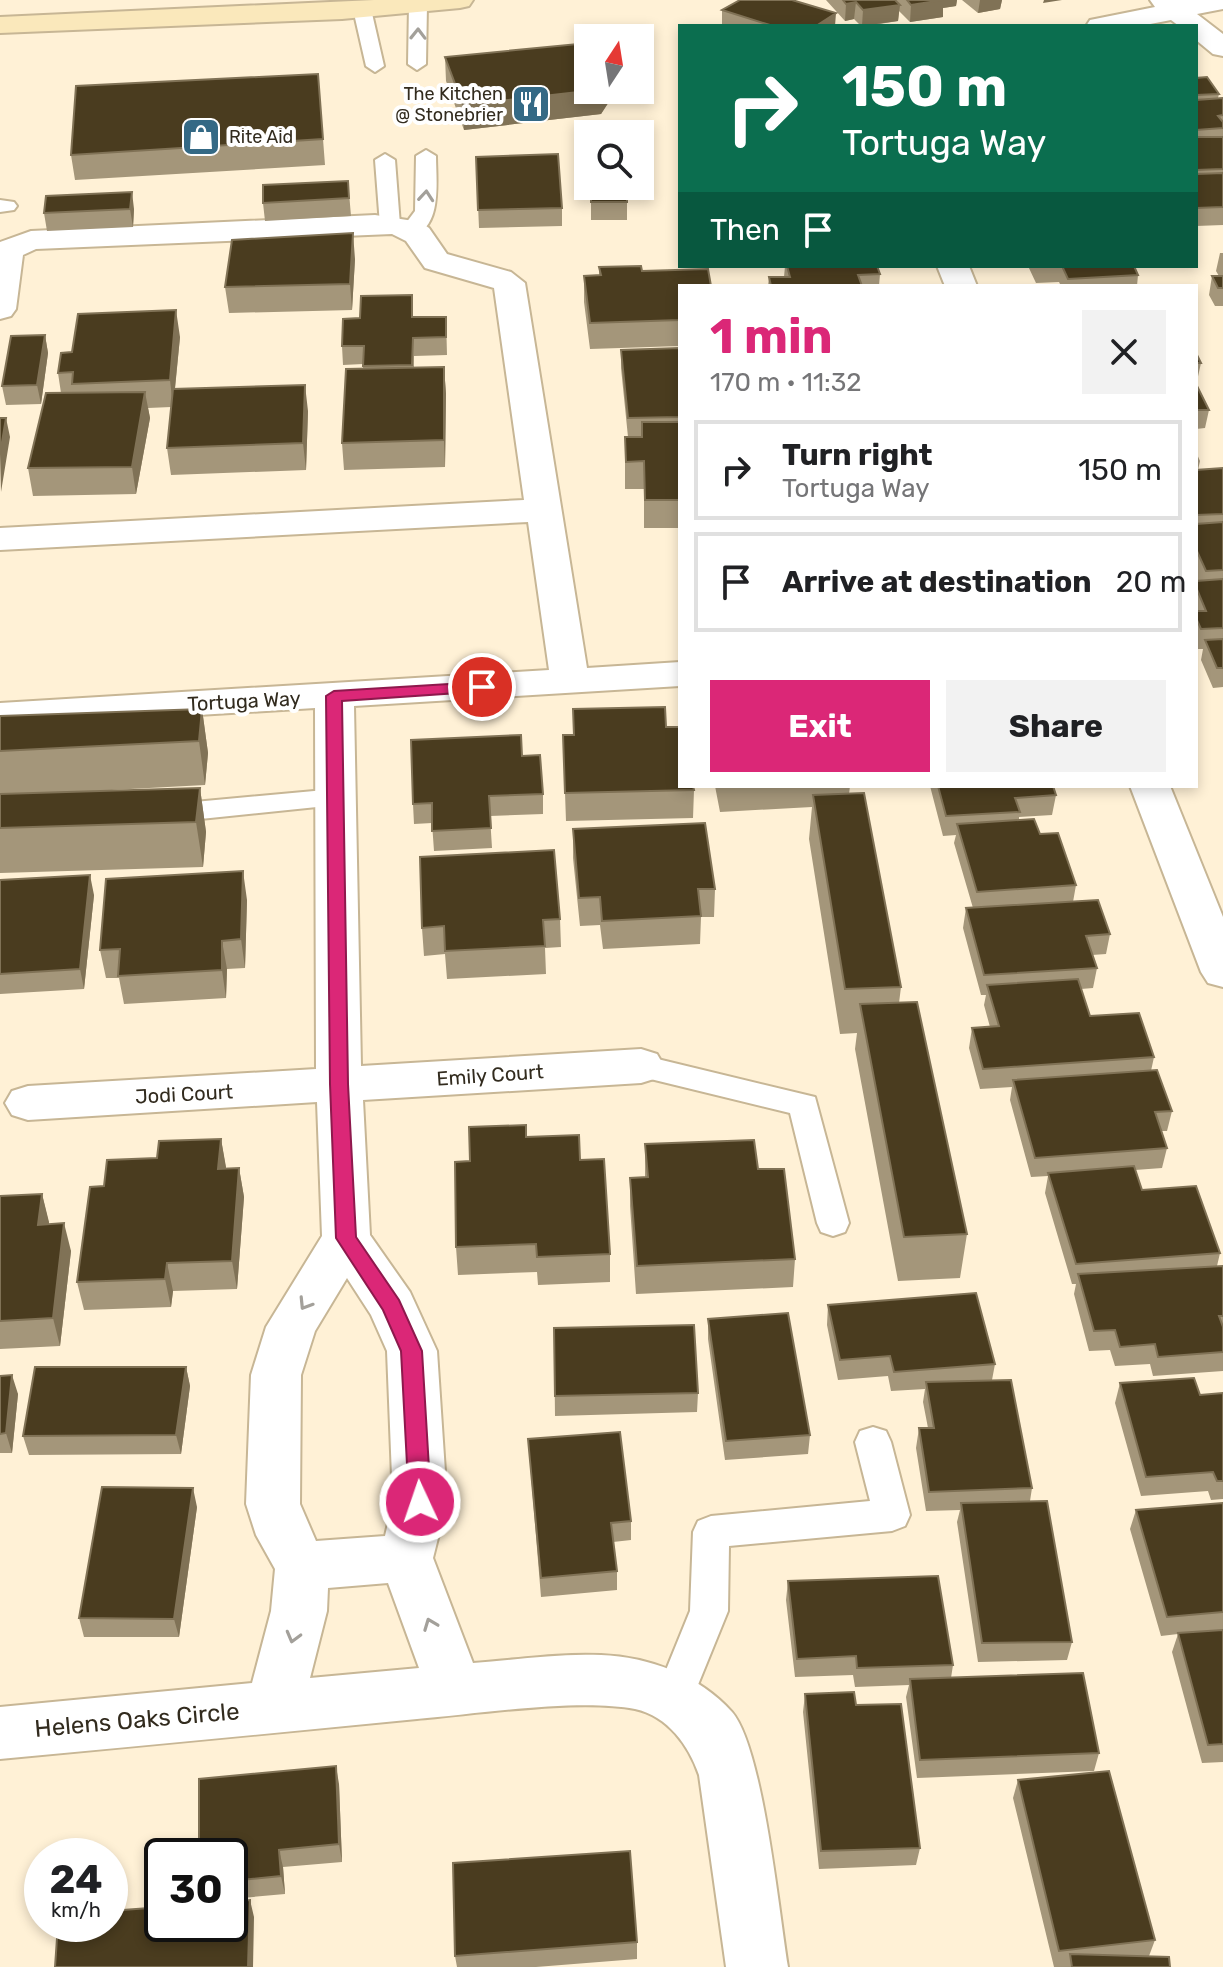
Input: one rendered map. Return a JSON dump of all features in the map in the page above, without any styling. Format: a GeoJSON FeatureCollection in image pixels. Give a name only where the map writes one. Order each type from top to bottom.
{"type":"FeatureCollection","features":[{"type":"Feature","properties":{"kind":"main road"},"geometry":{"type":"LineString","coordinates":[[0,25],[362,9],[460,0]]}},
{"type":"Feature","properties":{"kind":"street"},"geometry":{"type":"LineString","coordinates":[[1107,24],[1171,6],[1223,1]]}},
{"type":"Feature","properties":{"kind":"street"},"geometry":{"type":"LineString","coordinates":[[1171,6],[1193,24]]}},
{"type":"Feature","properties":{"kind":"street"},"geometry":{"type":"LineString","coordinates":[[1198,28],[1223,48]]}},
{"type":"Feature","properties":{"kind":"street"},"geometry":{"type":"LineString","coordinates":[[0,309],[8,250],[19,243],[400,228],[418,235],[424,250],[435,260],[459,269],[492,272],[509,283],[570,682]]}},
{"type":"Feature","properties":{"kind":"street"},"geometry":{"type":"LineString","coordinates":[[0,539],[543,510]]}},
{"type":"Feature","properties":{"kind":"street","name":"Tortuga Way"},"geometry":{"type":"LineString","coordinates":[[0,715],[678,674]]}},
{"type":"Feature","properties":{"kind":"street"},"geometry":{"type":"LineString","coordinates":[[334,696],[339,1084],[346,1238],[392,1306],[412,1351],[420,1502],[406,1558],[455,1690]]}},
{"type":"Feature","properties":{"kind":"street"},"geometry":{"type":"LineString","coordinates":[[1151,788],[1223,972]]}},
{"type":"Feature","properties":{"kind":"street","name":"Emily Court"},"geometry":{"type":"LineString","coordinates":[[339,1084],[641,1066]]}},
{"type":"Feature","properties":{"kind":"street","name":"Jodi Court"},"geometry":{"type":"LineString","coordinates":[[28,1103],[339,1084]]}},
{"type":"Feature","properties":{"kind":"street"},"geometry":{"type":"LineString","coordinates":[[274,1707],[299,1611],[302,1566],[283,1535],[273,1504],[276,1375],[291,1327],[346,1238]]}},
{"type":"Feature","properties":{"kind":"street"},"geometry":{"type":"LineString","coordinates":[[302,1566],[406,1558]]}},
{"type":"Feature","properties":{"kind":"street","name":"Helens Oaks Circle"},"geometry":{"type":"LineString","coordinates":[[0,1733],[455,1690],[599,1680],[636,1684],[674,1697],[713,1732],[728,1775],[757,1967]]}},
{"type":"Feature","properties":{"kind":"lane"},"geometry":{"type":"LineString","coordinates":[[417,64],[418,4]]}},
{"type":"Feature","properties":{"kind":"lane"},"geometry":{"type":"LineString","coordinates":[[362,9],[375,66]]}},
{"type":"Feature","properties":{"kind":"lane"},"geometry":{"type":"LineString","coordinates":[[385,160],[400,228],[425,211],[426,156]]}},
{"type":"Feature","properties":{"kind":"lane"},"geometry":{"type":"LineString","coordinates":[[129,816],[336,798]]}},
{"type":"Feature","properties":{"kind":"lane"},"geometry":{"type":"LineString","coordinates":[[641,1066],[804,1105],[833,1223]]}},
{"type":"Feature","properties":{"kind":"lane"},"geometry":{"type":"LineString","coordinates":[[674,1697],[709,1611],[711,1532],[892,1515],[873,1442]]}},
{"type":"Feature","properties":{"kind":"building"},"geometry":{"type":"Polygon","coordinates":[[[740,0],[792,0],[836,13],[819,24],[767,24],[722,10],[740,0]]]}},
{"type":"Feature","properties":{"kind":"building"},"geometry":{"type":"Polygon","coordinates":[[[843,0],[895,0],[900,5],[863,10],[856,2],[846,4],[843,0]]]}},
{"type":"Feature","properties":{"kind":"building"},"geometry":{"type":"Polygon","coordinates":[[[907,0],[943,0],[911,5],[907,0]]]}},
{"type":"Feature","properties":{"kind":"building"},"geometry":{"type":"Polygon","coordinates":[[[574,44],[574,92],[463,105],[445,57],[574,44]]]}},
{"type":"Feature","properties":{"kind":"building","name":"Rite Aid"},"geometry":{"type":"Polygon","coordinates":[[[318,74],[323,139],[71,155],[76,86],[318,74]]]}},
{"type":"Feature","properties":{"kind":"building"},"geometry":{"type":"Polygon","coordinates":[[[1207,77],[1219,94],[1198,95],[1198,78],[1207,77]]]}},
{"type":"Feature","properties":{"kind":"building"},"geometry":{"type":"Polygon","coordinates":[[[1223,98],[1223,115],[1218,116],[1223,128],[1198,130],[1198,100],[1223,98]]]}},
{"type":"Feature","properties":{"kind":"building"},"geometry":{"type":"Polygon","coordinates":[[[1198,137],[1223,137],[1223,169],[1198,170],[1198,137]]]}},
{"type":"Feature","properties":{"kind":"building"},"geometry":{"type":"Polygon","coordinates":[[[558,154],[562,208],[478,210],[476,157],[558,154]]]}},
{"type":"Feature","properties":{"kind":"building"},"geometry":{"type":"Polygon","coordinates":[[[1223,173],[1223,207],[1198,208],[1198,174],[1223,173]]]}},
{"type":"Feature","properties":{"kind":"building"},"geometry":{"type":"Polygon","coordinates":[[[348,181],[349,198],[263,203],[263,185],[348,181]]]}},
{"type":"Feature","properties":{"kind":"building"},"geometry":{"type":"Polygon","coordinates":[[[132,192],[130,209],[44,213],[46,196],[132,192]]]}},
{"type":"Feature","properties":{"kind":"building"},"geometry":{"type":"Polygon","coordinates":[[[591,200],[627,200],[627,202],[591,200]]]}},
{"type":"Feature","properties":{"kind":"building"},"geometry":{"type":"Polygon","coordinates":[[[353,233],[350,284],[225,287],[232,240],[353,233]]]}},
{"type":"Feature","properties":{"kind":"building"},"geometry":{"type":"Polygon","coordinates":[[[641,266],[642,271],[708,269],[711,284],[678,284],[678,320],[590,323],[584,276],[601,275],[599,267],[641,266]]]}},
{"type":"Feature","properties":{"kind":"building"},"geometry":{"type":"Polygon","coordinates":[[[788,268],[878,268],[880,274],[858,275],[861,284],[771,284],[769,277],[790,277],[788,268]]]}},
{"type":"Feature","properties":{"kind":"building"},"geometry":{"type":"Polygon","coordinates":[[[1063,268],[1135,268],[1138,275],[1068,279],[1063,268]]]}},
{"type":"Feature","properties":{"kind":"building"},"geometry":{"type":"Polygon","coordinates":[[[1212,276],[1223,276],[1223,288],[1218,288],[1212,276]]]}},
{"type":"Feature","properties":{"kind":"building"},"geometry":{"type":"Polygon","coordinates":[[[412,295],[412,317],[446,317],[446,337],[413,338],[412,365],[363,366],[364,346],[342,346],[343,319],[360,318],[361,296],[412,295]]]}},
{"type":"Feature","properties":{"kind":"building"},"geometry":{"type":"Polygon","coordinates":[[[176,310],[170,380],[72,384],[73,372],[58,373],[61,353],[72,352],[78,314],[176,310]]]}},
{"type":"Feature","properties":{"kind":"building"},"geometry":{"type":"Polygon","coordinates":[[[45,335],[37,385],[2,386],[11,336],[45,335]]]}},
{"type":"Feature","properties":{"kind":"building"},"geometry":{"type":"Polygon","coordinates":[[[678,348],[678,417],[628,418],[621,350],[678,348]]]}},
{"type":"Feature","properties":{"kind":"building"},"geometry":{"type":"Polygon","coordinates":[[[444,367],[444,440],[342,443],[346,369],[444,367]]]}},
{"type":"Feature","properties":{"kind":"building"},"geometry":{"type":"Polygon","coordinates":[[[305,385],[303,443],[167,448],[173,389],[305,385]]]}},
{"type":"Feature","properties":{"kind":"building"},"geometry":{"type":"Polygon","coordinates":[[[1198,388],[1209,410],[1198,410],[1198,388]]]}},
{"type":"Feature","properties":{"kind":"building"},"geometry":{"type":"Polygon","coordinates":[[[145,392],[132,467],[28,468],[46,393],[145,392]]]}},
{"type":"Feature","properties":{"kind":"building"},"geometry":{"type":"Polygon","coordinates":[[[0,418],[6,418],[0,454],[0,418]]]}},
{"type":"Feature","properties":{"kind":"building"},"geometry":{"type":"Polygon","coordinates":[[[642,422],[678,422],[678,500],[645,500],[644,461],[626,462],[625,437],[642,437],[642,422]]]}},
{"type":"Feature","properties":{"kind":"building"},"geometry":{"type":"Polygon","coordinates":[[[1223,468],[1223,514],[1198,515],[1198,470],[1223,468]]]}},
{"type":"Feature","properties":{"kind":"building"},"geometry":{"type":"Polygon","coordinates":[[[1223,522],[1223,570],[1206,571],[1198,553],[1198,524],[1223,522]]]}},
{"type":"Feature","properties":{"kind":"building"},"geometry":{"type":"Polygon","coordinates":[[[1223,579],[1223,628],[1201,629],[1198,611],[1206,611],[1198,592],[1198,581],[1223,579]]]}},
{"type":"Feature","properties":{"kind":"building"},"geometry":{"type":"Polygon","coordinates":[[[1223,639],[1223,668],[1217,668],[1205,640],[1223,639]]]}},
{"type":"Feature","properties":{"kind":"building"},"geometry":{"type":"Polygon","coordinates":[[[665,707],[666,727],[678,727],[678,788],[694,790],[565,793],[563,735],[574,735],[573,709],[665,707]]]}},
{"type":"Feature","properties":{"kind":"building"},"geometry":{"type":"Polygon","coordinates":[[[202,709],[199,741],[0,751],[0,716],[202,709]]]}},
{"type":"Feature","properties":{"kind":"building"},"geometry":{"type":"Polygon","coordinates":[[[521,735],[522,756],[540,755],[543,794],[489,796],[491,828],[432,831],[432,803],[413,804],[411,740],[521,735]]]}},
{"type":"Feature","properties":{"kind":"building"},"geometry":{"type":"Polygon","coordinates":[[[200,788],[196,822],[0,828],[0,794],[200,788]]]}},
{"type":"Feature","properties":{"kind":"building"},"geometry":{"type":"Polygon","coordinates":[[[939,788],[1054,788],[1056,795],[1015,798],[1020,812],[946,816],[939,788]]]}},
{"type":"Feature","properties":{"kind":"building"},"geometry":{"type":"Polygon","coordinates":[[[864,793],[901,987],[845,989],[813,795],[864,793]]]}},
{"type":"Feature","properties":{"kind":"building"},"geometry":{"type":"Polygon","coordinates":[[[1034,819],[1040,834],[1058,833],[1076,885],[977,892],[957,824],[1034,819]]]}},
{"type":"Feature","properties":{"kind":"building"},"geometry":{"type":"Polygon","coordinates":[[[705,823],[715,889],[698,889],[701,916],[602,921],[600,897],[579,898],[573,829],[705,823]]]}},
{"type":"Feature","properties":{"kind":"building"},"geometry":{"type":"Polygon","coordinates":[[[554,850],[560,919],[543,920],[545,946],[445,951],[444,926],[422,928],[420,857],[554,850]]]}},
{"type":"Feature","properties":{"kind":"building"},"geometry":{"type":"Polygon","coordinates":[[[243,871],[241,939],[222,941],[222,970],[118,976],[120,949],[100,950],[106,879],[243,871]]]}},
{"type":"Feature","properties":{"kind":"building"},"geometry":{"type":"Polygon","coordinates":[[[90,875],[80,969],[0,974],[0,880],[90,875]]]}},
{"type":"Feature","properties":{"kind":"building"},"geometry":{"type":"Polygon","coordinates":[[[1098,900],[1110,934],[1086,936],[1097,968],[984,975],[966,908],[1098,900]]]}},
{"type":"Feature","properties":{"kind":"building"},"geometry":{"type":"Polygon","coordinates":[[[1078,979],[1090,1016],[1139,1013],[1154,1057],[983,1069],[972,1028],[999,1026],[987,985],[1078,979]]]}},
{"type":"Feature","properties":{"kind":"building"},"geometry":{"type":"Polygon","coordinates":[[[917,1002],[967,1234],[904,1237],[860,1004],[917,1002]]]}},
{"type":"Feature","properties":{"kind":"building"},"geometry":{"type":"Polygon","coordinates":[[[1157,1070],[1172,1111],[1155,1112],[1167,1148],[1035,1158],[1013,1080],[1157,1070]]]}},
{"type":"Feature","properties":{"kind":"building"},"geometry":{"type":"Polygon","coordinates":[[[526,1125],[526,1137],[579,1135],[580,1160],[604,1159],[610,1254],[537,1257],[536,1244],[456,1247],[455,1162],[470,1161],[469,1127],[526,1125]]]}},
{"type":"Feature","properties":{"kind":"building"},"geometry":{"type":"Polygon","coordinates":[[[221,1139],[218,1169],[239,1168],[232,1261],[167,1263],[165,1279],[77,1282],[90,1187],[104,1186],[107,1160],[157,1158],[159,1141],[221,1139]]]}},
{"type":"Feature","properties":{"kind":"building"},"geometry":{"type":"Polygon","coordinates":[[[754,1140],[758,1169],[784,1169],[795,1259],[637,1266],[630,1178],[648,1177],[645,1144],[754,1140]]]}},
{"type":"Feature","properties":{"kind":"building"},"geometry":{"type":"Polygon","coordinates":[[[1134,1166],[1142,1190],[1196,1186],[1220,1253],[1076,1264],[1048,1173],[1134,1166]]]}},
{"type":"Feature","properties":{"kind":"building"},"geometry":{"type":"Polygon","coordinates":[[[42,1194],[38,1225],[64,1223],[53,1318],[0,1321],[0,1196],[42,1194]]]}},
{"type":"Feature","properties":{"kind":"building"},"geometry":{"type":"Polygon","coordinates":[[[1223,1266],[1223,1316],[1219,1316],[1223,1327],[1223,1352],[1158,1357],[1155,1344],[1120,1347],[1115,1330],[1094,1331],[1078,1274],[1223,1266]]]}},
{"type":"Feature","properties":{"kind":"building"},"geometry":{"type":"Polygon","coordinates":[[[976,1293],[995,1364],[894,1372],[890,1356],[840,1360],[828,1305],[976,1293]]]}},
{"type":"Feature","properties":{"kind":"building"},"geometry":{"type":"Polygon","coordinates":[[[788,1313],[810,1435],[726,1441],[708,1319],[788,1313]]]}},
{"type":"Feature","properties":{"kind":"building"},"geometry":{"type":"Polygon","coordinates":[[[694,1325],[698,1393],[555,1396],[554,1328],[694,1325]]]}},
{"type":"Feature","properties":{"kind":"building"},"geometry":{"type":"Polygon","coordinates":[[[35,1367],[186,1367],[176,1435],[23,1436],[35,1367]]]}},
{"type":"Feature","properties":{"kind":"building"},"geometry":{"type":"Polygon","coordinates":[[[12,1375],[6,1433],[0,1434],[0,1376],[12,1375]]]}},
{"type":"Feature","properties":{"kind":"building"},"geometry":{"type":"Polygon","coordinates":[[[1194,1378],[1200,1395],[1223,1393],[1223,1481],[1217,1481],[1213,1472],[1146,1477],[1120,1383],[1194,1378]]]}},
{"type":"Feature","properties":{"kind":"building"},"geometry":{"type":"Polygon","coordinates":[[[1011,1380],[1032,1488],[929,1492],[919,1428],[934,1428],[926,1382],[1011,1380]]]}},
{"type":"Feature","properties":{"kind":"building"},"geometry":{"type":"Polygon","coordinates":[[[620,1432],[631,1521],[611,1523],[617,1571],[541,1578],[528,1439],[620,1432]]]}},
{"type":"Feature","properties":{"kind":"building"},"geometry":{"type":"Polygon","coordinates":[[[102,1487],[193,1488],[174,1619],[79,1618],[102,1487]]]}},
{"type":"Feature","properties":{"kind":"building"},"geometry":{"type":"Polygon","coordinates":[[[1047,1501],[1072,1642],[982,1643],[961,1503],[1047,1501]]]}},
{"type":"Feature","properties":{"kind":"building"},"geometry":{"type":"Polygon","coordinates":[[[1223,1503],[1223,1612],[1167,1617],[1136,1510],[1223,1503]]]}},
{"type":"Feature","properties":{"kind":"building"},"geometry":{"type":"Polygon","coordinates":[[[938,1576],[953,1665],[857,1668],[856,1656],[797,1659],[788,1581],[938,1576]]]}},
{"type":"Feature","properties":{"kind":"building"},"geometry":{"type":"Polygon","coordinates":[[[1223,1630],[1223,1744],[1208,1745],[1178,1633],[1223,1630]]]}},
{"type":"Feature","properties":{"kind":"building"},"geometry":{"type":"Polygon","coordinates":[[[1083,1673],[1099,1753],[920,1760],[910,1679],[1083,1673]]]}},
{"type":"Feature","properties":{"kind":"building"},"geometry":{"type":"Polygon","coordinates":[[[854,1692],[856,1705],[901,1704],[920,1848],[821,1851],[805,1694],[854,1692]]]}},
{"type":"Feature","properties":{"kind":"building"},"geometry":{"type":"Polygon","coordinates":[[[336,1766],[339,1844],[279,1850],[281,1876],[248,1879],[248,1838],[199,1838],[199,1779],[336,1766]]]}},
{"type":"Feature","properties":{"kind":"building"},"geometry":{"type":"Polygon","coordinates":[[[1109,1771],[1155,1940],[1059,1951],[1018,1780],[1109,1771]]]}},
{"type":"Feature","properties":{"kind":"building"},"geometry":{"type":"Polygon","coordinates":[[[630,1851],[637,1942],[455,1956],[453,1863],[630,1851]]]}},
{"type":"Feature","properties":{"kind":"building"},"geometry":{"type":"Polygon","coordinates":[[[250,1900],[248,1967],[55,1967],[57,1942],[128,1942],[128,1910],[144,1908],[144,1942],[248,1942],[250,1900]]]}},
{"type":"Feature","properties":{"kind":"building"},"geometry":{"type":"Polygon","coordinates":[[[1070,1954],[1169,1957],[1170,1967],[1072,1967],[1070,1954]]]}},
{"type":"Feature","properties":{"kind":"place","name":"The Kitchen @ Stonebrier"},"geometry":{"type":"Point","coordinates":[531,104]}},
{"type":"Feature","properties":{"kind":"place","name":"Rite Aid"},"geometry":{"type":"Point","coordinates":[201,137]}},
{"type":"Feature","properties":{"kind":"route"},"geometry":{"type":"LineString","coordinates":[[420,1502],[412,1351],[392,1306],[346,1238],[339,1084],[334,696],[482,687]]}}]}
